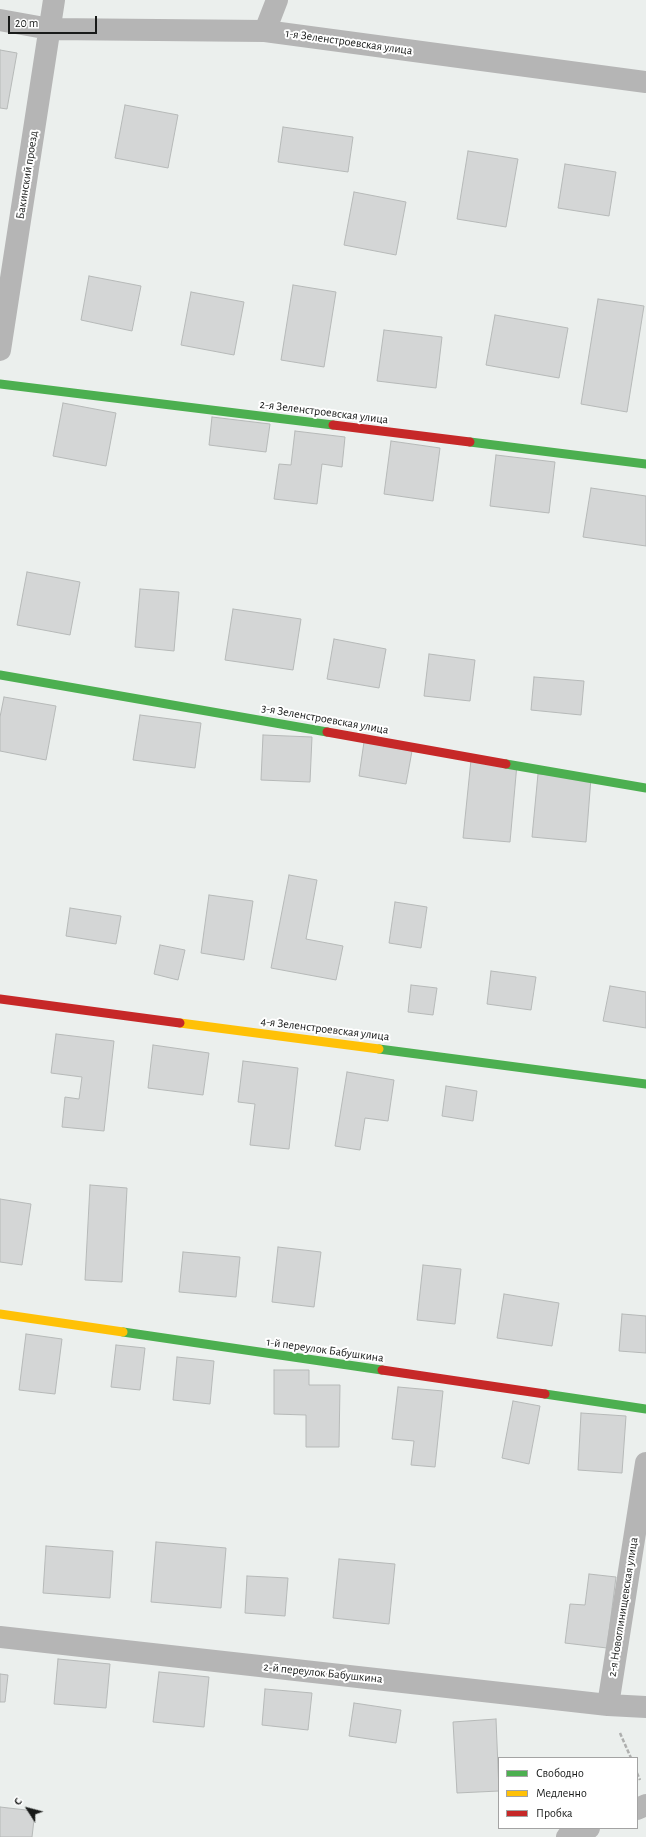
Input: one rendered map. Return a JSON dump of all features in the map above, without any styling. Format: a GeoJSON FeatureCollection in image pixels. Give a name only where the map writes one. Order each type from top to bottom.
{"type":"FeatureCollection","features":[{"type":"Feature","properties":{"kind":"street","name":"Бакинский проезд"},"geometry":{"type":"LineString","coordinates":[[0,350],[54,0]]}},
{"type":"Feature","properties":{"kind":"street"},"geometry":{"type":"LineString","coordinates":[[265,31],[277,0]]}},
{"type":"Feature","properties":{"kind":"street","name":"1-я Зеленстроевская улица"},"geometry":{"type":"LineString","coordinates":[[0,20],[50,29],[265,31],[646,82]]}},
{"type":"Feature","properties":{"kind":"street","name":"2-я Зеленстроевская улица"},"geometry":{"type":"LineString","coordinates":[[0,384],[646,464]]}},
{"type":"Feature","properties":{"kind":"street","name":"3-я Зеленстроевская улица"},"geometry":{"type":"LineString","coordinates":[[0,675],[646,788]]}},
{"type":"Feature","properties":{"kind":"street","name":"4-я Зеленстроевская улица"},"geometry":{"type":"LineString","coordinates":[[0,999],[646,1084]]}},
{"type":"Feature","properties":{"kind":"street","name":"1-й переулок Бабушкина"},"geometry":{"type":"LineString","coordinates":[[0,1314],[646,1409]]}},
{"type":"Feature","properties":{"kind":"street","name":"2-я Новоглинищевская улица"},"geometry":{"type":"LineString","coordinates":[[608,1705],[646,1463]]}},
{"type":"Feature","properties":{"kind":"street","name":"2-й переулок Бабушкина"},"geometry":{"type":"LineString","coordinates":[[0,1637],[608,1705],[646,1707]]}},
{"type":"Feature","properties":{"kind":"street"},"geometry":{"type":"LineString","coordinates":[[567,1837],[587,1829]]}},
{"type":"Feature","properties":{"kind":"building"},"geometry":{"type":"Polygon","coordinates":[[[0,50],[17,53],[7,109],[0,108],[0,50]]]}},
{"type":"Feature","properties":{"kind":"building"},"geometry":{"type":"Polygon","coordinates":[[[125,105],[178,115],[168,168],[115,158],[125,105]]]}},
{"type":"Feature","properties":{"kind":"building"},"geometry":{"type":"Polygon","coordinates":[[[283,127],[353,137],[348,172],[278,162],[283,127]]]}},
{"type":"Feature","properties":{"kind":"building"},"geometry":{"type":"Polygon","coordinates":[[[468,151],[518,159],[506,227],[457,219],[468,151]]]}},
{"type":"Feature","properties":{"kind":"building"},"geometry":{"type":"Polygon","coordinates":[[[565,164],[616,172],[609,216],[558,208],[565,164]]]}},
{"type":"Feature","properties":{"kind":"building"},"geometry":{"type":"Polygon","coordinates":[[[354,192],[406,202],[396,255],[344,245],[354,192]]]}},
{"type":"Feature","properties":{"kind":"building"},"geometry":{"type":"Polygon","coordinates":[[[89,276],[141,286],[132,331],[81,320],[89,276]]]}},
{"type":"Feature","properties":{"kind":"building"},"geometry":{"type":"Polygon","coordinates":[[[293,285],[336,292],[324,367],[281,360],[293,285]]]}},
{"type":"Feature","properties":{"kind":"building"},"geometry":{"type":"Polygon","coordinates":[[[191,292],[244,302],[234,355],[181,345],[191,292]]]}},
{"type":"Feature","properties":{"kind":"building"},"geometry":{"type":"Polygon","coordinates":[[[598,299],[644,306],[627,412],[581,404],[598,299]]]}},
{"type":"Feature","properties":{"kind":"building"},"geometry":{"type":"Polygon","coordinates":[[[495,315],[568,328],[559,378],[486,365],[495,315]]]}},
{"type":"Feature","properties":{"kind":"building"},"geometry":{"type":"Polygon","coordinates":[[[384,330],[442,337],[436,388],[377,381],[384,330]]]}},
{"type":"Feature","properties":{"kind":"building"},"geometry":{"type":"Polygon","coordinates":[[[63,403],[116,413],[106,466],[53,456],[63,403]]]}},
{"type":"Feature","properties":{"kind":"building"},"geometry":{"type":"Polygon","coordinates":[[[212,417],[270,424],[266,452],[209,445],[212,417]]]}},
{"type":"Feature","properties":{"kind":"building"},"geometry":{"type":"Polygon","coordinates":[[[295,431],[345,437],[342,467],[322,464],[317,504],[274,499],[279,464],[291,465],[295,431]]]}},
{"type":"Feature","properties":{"kind":"building"},"geometry":{"type":"Polygon","coordinates":[[[391,441],[440,448],[433,501],[384,494],[391,441]]]}},
{"type":"Feature","properties":{"kind":"building"},"geometry":{"type":"Polygon","coordinates":[[[496,455],[555,462],[549,513],[490,506],[496,455]]]}},
{"type":"Feature","properties":{"kind":"building"},"geometry":{"type":"Polygon","coordinates":[[[591,488],[646,496],[646,546],[583,537],[591,488]]]}},
{"type":"Feature","properties":{"kind":"building"},"geometry":{"type":"Polygon","coordinates":[[[27,572],[80,582],[70,635],[17,625],[27,572]]]}},
{"type":"Feature","properties":{"kind":"building"},"geometry":{"type":"Polygon","coordinates":[[[140,589],[179,592],[174,651],[135,647],[140,589]]]}},
{"type":"Feature","properties":{"kind":"building"},"geometry":{"type":"Polygon","coordinates":[[[233,609],[301,619],[293,670],[225,660],[233,609]]]}},
{"type":"Feature","properties":{"kind":"building"},"geometry":{"type":"Polygon","coordinates":[[[334,639],[386,649],[379,688],[327,679],[334,639]]]}},
{"type":"Feature","properties":{"kind":"building"},"geometry":{"type":"Polygon","coordinates":[[[429,654],[475,660],[470,701],[424,696],[429,654]]]}},
{"type":"Feature","properties":{"kind":"building"},"geometry":{"type":"Polygon","coordinates":[[[534,677],[584,681],[581,715],[531,710],[534,677]]]}},
{"type":"Feature","properties":{"kind":"building"},"geometry":{"type":"Polygon","coordinates":[[[4,697],[56,706],[46,760],[0,751],[0,717],[4,697]]]}},
{"type":"Feature","properties":{"kind":"building"},"geometry":{"type":"Polygon","coordinates":[[[140,715],[201,723],[195,768],[133,760],[140,715]]]}},
{"type":"Feature","properties":{"kind":"building"},"geometry":{"type":"Polygon","coordinates":[[[263,735],[312,737],[310,782],[261,780],[263,735]]]}},
{"type":"Feature","properties":{"kind":"building"},"geometry":{"type":"Polygon","coordinates":[[[364,742],[412,751],[406,784],[359,776],[364,742]]]}},
{"type":"Feature","properties":{"kind":"building"},"geometry":{"type":"Polygon","coordinates":[[[471,760],[517,764],[510,842],[463,838],[471,760]]]}},
{"type":"Feature","properties":{"kind":"building"},"geometry":{"type":"Polygon","coordinates":[[[538,774],[591,778],[586,842],[532,837],[538,774]]]}},
{"type":"Feature","properties":{"kind":"building"},"geometry":{"type":"Polygon","coordinates":[[[289,875],[317,880],[306,939],[343,946],[336,980],[271,968],[289,875]]]}},
{"type":"Feature","properties":{"kind":"building"},"geometry":{"type":"Polygon","coordinates":[[[209,895],[253,901],[244,960],[201,953],[209,895]]]}},
{"type":"Feature","properties":{"kind":"building"},"geometry":{"type":"Polygon","coordinates":[[[395,902],[427,907],[421,948],[389,943],[395,902]]]}},
{"type":"Feature","properties":{"kind":"building"},"geometry":{"type":"Polygon","coordinates":[[[70,908],[121,916],[116,944],[66,936],[70,908]]]}},
{"type":"Feature","properties":{"kind":"building"},"geometry":{"type":"Polygon","coordinates":[[[160,945],[185,950],[178,980],[154,974],[160,945]]]}},
{"type":"Feature","properties":{"kind":"building"},"geometry":{"type":"Polygon","coordinates":[[[491,971],[536,977],[531,1010],[487,1004],[491,971]]]}},
{"type":"Feature","properties":{"kind":"building"},"geometry":{"type":"Polygon","coordinates":[[[411,985],[437,988],[433,1015],[408,1012],[411,985]]]}},
{"type":"Feature","properties":{"kind":"building"},"geometry":{"type":"Polygon","coordinates":[[[610,986],[646,992],[646,1028],[603,1021],[610,986]]]}},
{"type":"Feature","properties":{"kind":"building"},"geometry":{"type":"Polygon","coordinates":[[[56,1034],[114,1041],[104,1131],[62,1127],[65,1097],[79,1099],[82,1077],[51,1073],[56,1034]]]}},
{"type":"Feature","properties":{"kind":"building"},"geometry":{"type":"Polygon","coordinates":[[[153,1045],[209,1053],[203,1095],[148,1088],[153,1045]]]}},
{"type":"Feature","properties":{"kind":"building"},"geometry":{"type":"Polygon","coordinates":[[[243,1061],[298,1068],[289,1149],[250,1145],[255,1104],[238,1102],[243,1061]]]}},
{"type":"Feature","properties":{"kind":"building"},"geometry":{"type":"Polygon","coordinates":[[[347,1072],[394,1080],[388,1121],[365,1118],[360,1150],[335,1146],[347,1072]]]}},
{"type":"Feature","properties":{"kind":"building"},"geometry":{"type":"Polygon","coordinates":[[[446,1086],[477,1091],[473,1121],[442,1116],[446,1086]]]}},
{"type":"Feature","properties":{"kind":"building"},"geometry":{"type":"Polygon","coordinates":[[[90,1185],[127,1188],[122,1282],[85,1280],[90,1185]]]}},
{"type":"Feature","properties":{"kind":"building"},"geometry":{"type":"Polygon","coordinates":[[[0,1199],[31,1204],[22,1265],[0,1262],[0,1199]]]}},
{"type":"Feature","properties":{"kind":"building"},"geometry":{"type":"Polygon","coordinates":[[[278,1247],[321,1252],[314,1307],[272,1302],[278,1247]]]}},
{"type":"Feature","properties":{"kind":"building"},"geometry":{"type":"Polygon","coordinates":[[[183,1252],[240,1257],[236,1297],[179,1292],[183,1252]]]}},
{"type":"Feature","properties":{"kind":"building"},"geometry":{"type":"Polygon","coordinates":[[[423,1265],[461,1269],[455,1324],[417,1320],[423,1265]]]}},
{"type":"Feature","properties":{"kind":"building"},"geometry":{"type":"Polygon","coordinates":[[[504,1294],[559,1303],[552,1346],[497,1338],[504,1294]]]}},
{"type":"Feature","properties":{"kind":"building"},"geometry":{"type":"Polygon","coordinates":[[[622,1314],[646,1316],[646,1353],[619,1351],[622,1314]]]}},
{"type":"Feature","properties":{"kind":"building"},"geometry":{"type":"Polygon","coordinates":[[[26,1334],[62,1339],[55,1394],[19,1390],[26,1334]]]}},
{"type":"Feature","properties":{"kind":"building"},"geometry":{"type":"Polygon","coordinates":[[[116,1345],[145,1348],[140,1390],[111,1387],[116,1345]]]}},
{"type":"Feature","properties":{"kind":"building"},"geometry":{"type":"Polygon","coordinates":[[[177,1357],[214,1361],[210,1404],[173,1400],[177,1357]]]}},
{"type":"Feature","properties":{"kind":"building"},"geometry":{"type":"Polygon","coordinates":[[[274,1370],[309,1370],[309,1385],[340,1385],[339,1447],[306,1447],[306,1415],[274,1414],[274,1370]]]}},
{"type":"Feature","properties":{"kind":"building"},"geometry":{"type":"Polygon","coordinates":[[[398,1387],[443,1391],[435,1467],[411,1465],[414,1441],[392,1439],[398,1387]]]}},
{"type":"Feature","properties":{"kind":"building"},"geometry":{"type":"Polygon","coordinates":[[[513,1401],[540,1406],[529,1464],[502,1458],[513,1401]]]}},
{"type":"Feature","properties":{"kind":"building"},"geometry":{"type":"Polygon","coordinates":[[[581,1413],[626,1416],[622,1473],[578,1470],[581,1413]]]}},
{"type":"Feature","properties":{"kind":"building"},"geometry":{"type":"Polygon","coordinates":[[[156,1542],[226,1548],[221,1608],[151,1602],[156,1542]]]}},
{"type":"Feature","properties":{"kind":"building"},"geometry":{"type":"Polygon","coordinates":[[[46,1546],[113,1551],[110,1598],[43,1593],[46,1546]]]}},
{"type":"Feature","properties":{"kind":"building"},"geometry":{"type":"Polygon","coordinates":[[[339,1559],[395,1564],[389,1624],[333,1618],[339,1559]]]}},
{"type":"Feature","properties":{"kind":"building"},"geometry":{"type":"Polygon","coordinates":[[[589,1574],[616,1577],[607,1648],[565,1643],[570,1604],[585,1605],[589,1574]]]}},
{"type":"Feature","properties":{"kind":"building"},"geometry":{"type":"Polygon","coordinates":[[[247,1576],[288,1578],[285,1616],[245,1613],[247,1576]]]}},
{"type":"Feature","properties":{"kind":"building"},"geometry":{"type":"Polygon","coordinates":[[[58,1659],[110,1664],[106,1708],[54,1704],[58,1659]]]}},
{"type":"Feature","properties":{"kind":"building"},"geometry":{"type":"Polygon","coordinates":[[[159,1672],[209,1677],[204,1727],[153,1722],[159,1672]]]}},
{"type":"Feature","properties":{"kind":"building"},"geometry":{"type":"Polygon","coordinates":[[[0,1674],[8,1675],[5,1702],[0,1702],[0,1674]]]}},
{"type":"Feature","properties":{"kind":"building"},"geometry":{"type":"Polygon","coordinates":[[[265,1689],[312,1693],[308,1730],[262,1725],[265,1689]]]}},
{"type":"Feature","properties":{"kind":"building"},"geometry":{"type":"Polygon","coordinates":[[[354,1703],[401,1710],[396,1743],[349,1736],[354,1703]]]}},
{"type":"Feature","properties":{"kind":"building"},"geometry":{"type":"Polygon","coordinates":[[[496,1719],[498,1791],[457,1793],[453,1722],[496,1719]]]}},
{"type":"Feature","properties":{"kind":"building"},"geometry":{"type":"Polygon","coordinates":[[[0,1807],[35,1811],[32,1837],[0,1837],[0,1807]]]}},
{"type":"Feature","properties":{"kind":"traffic: fast"},"geometry":{"type":"LineString","coordinates":[[0,384],[333,425]]}},
{"type":"Feature","properties":{"kind":"traffic: fast"},"geometry":{"type":"LineString","coordinates":[[470,442],[646,464]]}},
{"type":"Feature","properties":{"kind":"traffic: fast"},"geometry":{"type":"LineString","coordinates":[[0,675],[327,732]]}},
{"type":"Feature","properties":{"kind":"traffic: fast"},"geometry":{"type":"LineString","coordinates":[[506,764],[646,788]]}},
{"type":"Feature","properties":{"kind":"traffic: fast"},"geometry":{"type":"LineString","coordinates":[[379,1049],[646,1084]]}},
{"type":"Feature","properties":{"kind":"traffic: fast"},"geometry":{"type":"LineString","coordinates":[[123,1332],[382,1370]]}},
{"type":"Feature","properties":{"kind":"traffic: fast"},"geometry":{"type":"LineString","coordinates":[[545,1394],[646,1409]]}},
{"type":"Feature","properties":{"kind":"traffic: slow"},"geometry":{"type":"LineString","coordinates":[[180,1023],[379,1049]]}},
{"type":"Feature","properties":{"kind":"traffic: slow"},"geometry":{"type":"LineString","coordinates":[[0,1314],[123,1332]]}},
{"type":"Feature","properties":{"kind":"traffic: jam"},"geometry":{"type":"LineString","coordinates":[[333,425],[470,442]]}},
{"type":"Feature","properties":{"kind":"traffic: jam"},"geometry":{"type":"LineString","coordinates":[[327,732],[506,764]]}},
{"type":"Feature","properties":{"kind":"traffic: jam"},"geometry":{"type":"LineString","coordinates":[[0,999],[180,1023]]}},
{"type":"Feature","properties":{"kind":"traffic: jam"},"geometry":{"type":"LineString","coordinates":[[382,1370],[545,1394]]}}]}
